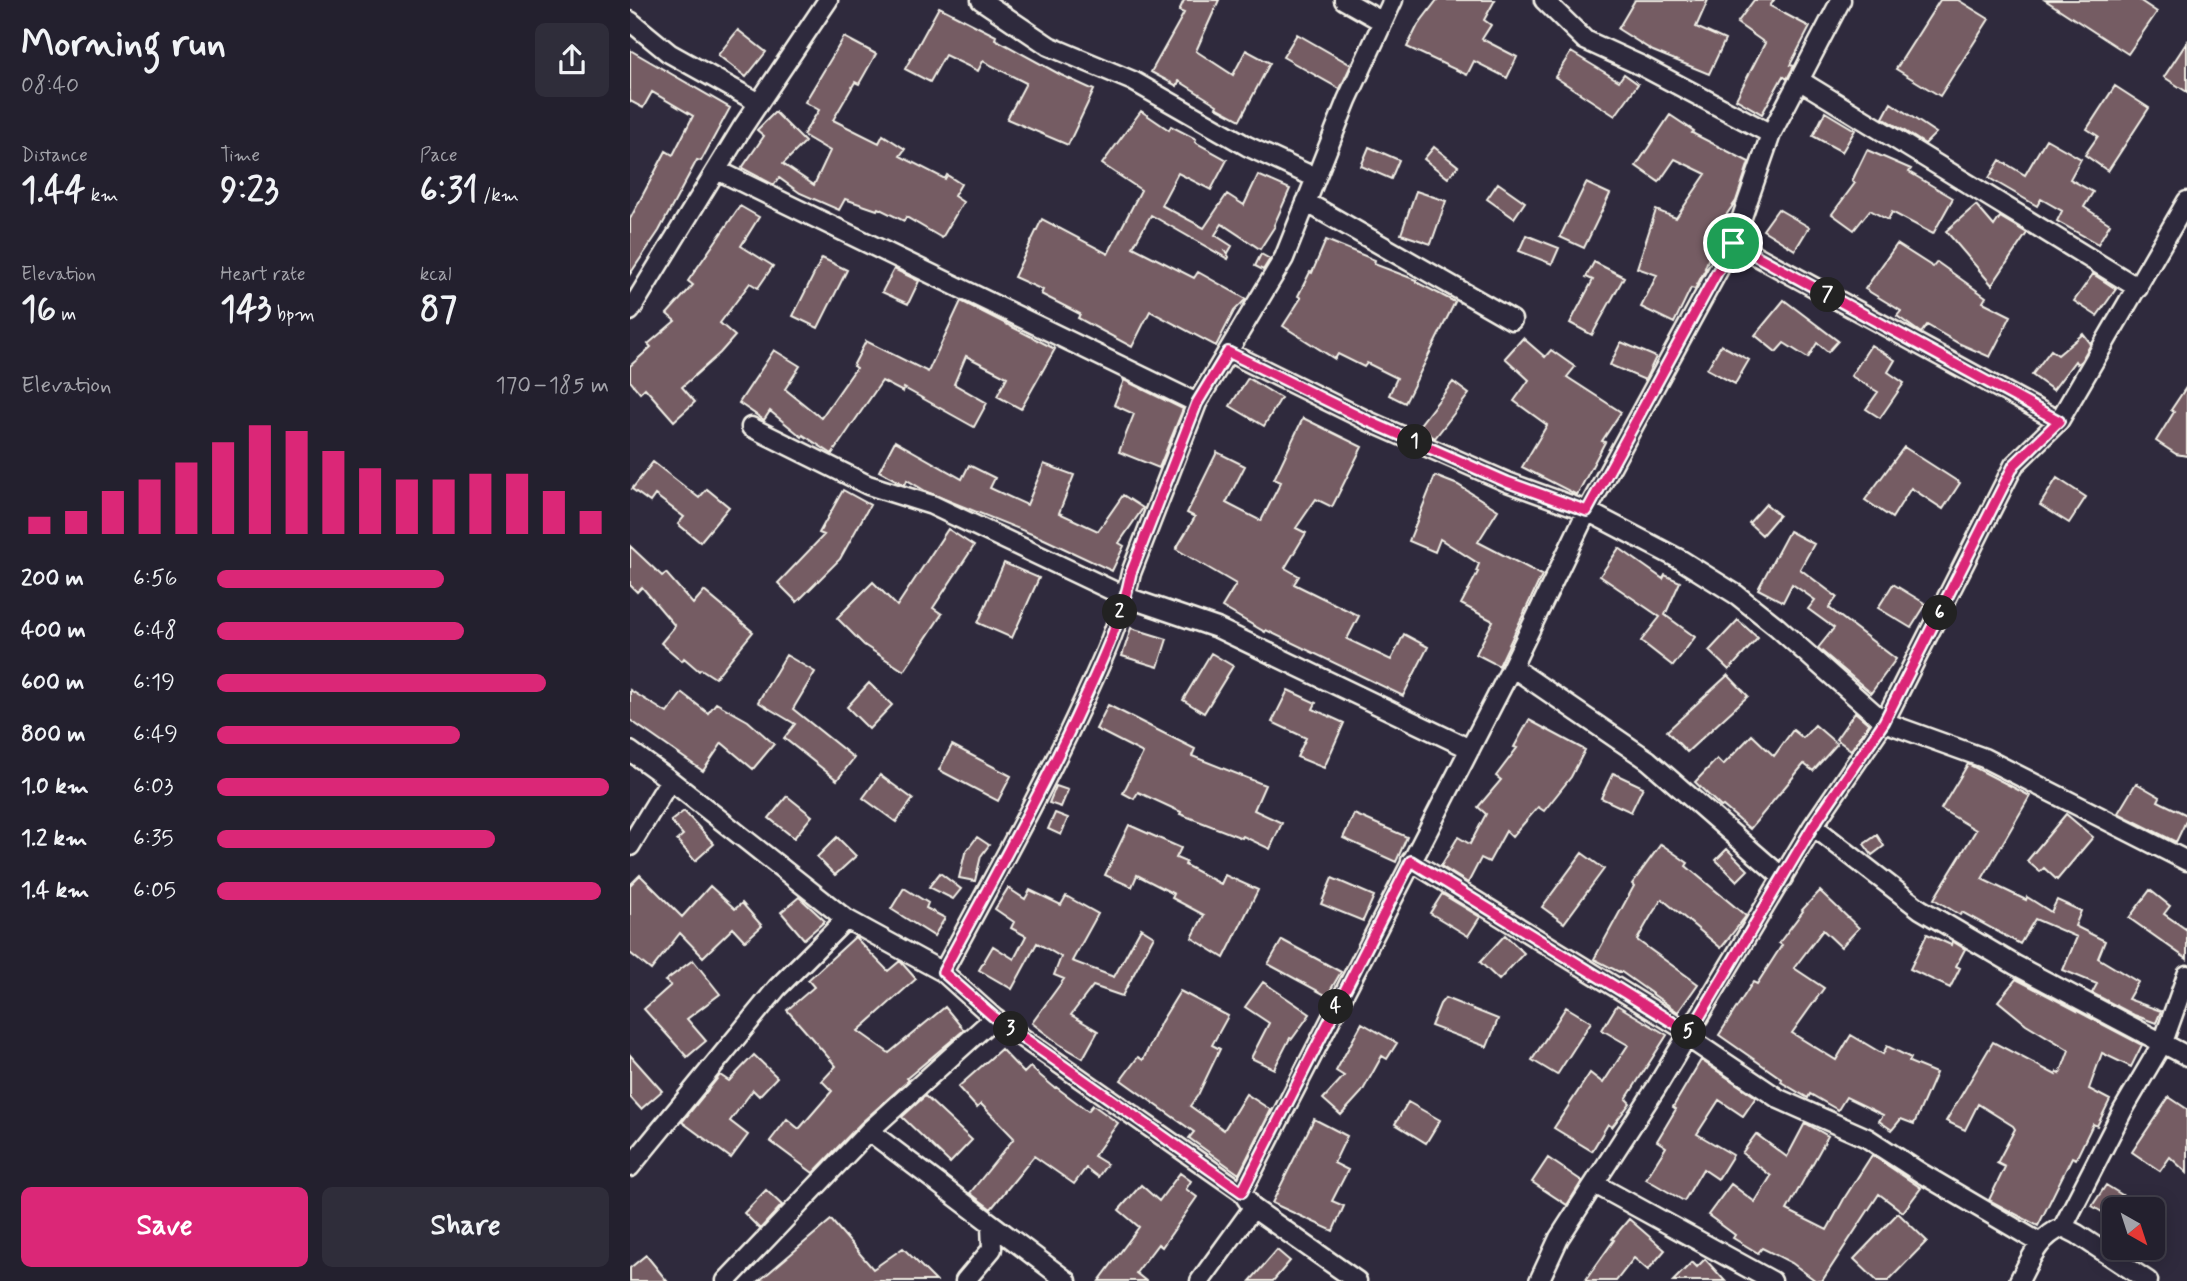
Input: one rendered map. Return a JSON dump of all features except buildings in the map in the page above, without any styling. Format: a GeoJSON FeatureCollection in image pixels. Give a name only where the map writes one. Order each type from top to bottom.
{"type":"FeatureCollection","features":[{"type":"Feature","properties":{"kind":"street"},"geometry":{"type":"LineString","coordinates":[[630,311],[759,103],[828,0]]}},
{"type":"Feature","properties":{"kind":"street"},"geometry":{"type":"LineString","coordinates":[[981,0],[1049,46],[1133,81],[1247,146],[1316,178]]}},
{"type":"Feature","properties":{"kind":"street"},"geometry":{"type":"LineString","coordinates":[[1344,0],[1383,22]]}},
{"type":"Feature","properties":{"kind":"street"},"geometry":{"type":"LineString","coordinates":[[943,972],[1066,740],[1100,664],[1126,597],[1131,573],[1197,403],[1284,258],[1347,100],[1393,0]]}},
{"type":"Feature","properties":{"kind":"street"},"geometry":{"type":"LineString","coordinates":[[1544,0],[1586,40],[1642,66],[1770,134]]}},
{"type":"Feature","properties":{"kind":"street"},"geometry":{"type":"LineString","coordinates":[[1242,1192],[1513,667],[1587,511],[1733,243],[1770,134],[1841,0]]}},
{"type":"Feature","properties":{"kind":"street"},"geometry":{"type":"LineString","coordinates":[[630,21],[669,52],[759,103]]}},
{"type":"Feature","properties":{"kind":"street"},"geometry":{"type":"LineString","coordinates":[[1799,80],[2138,288]]}},
{"type":"Feature","properties":{"kind":"street"},"geometry":{"type":"LineString","coordinates":[[717,170],[1197,403]]}},
{"type":"Feature","properties":{"kind":"street"},"geometry":{"type":"LineString","coordinates":[[1539,1281],[1559,1238],[1688,1035],[1813,826],[1884,722],[2014,465],[2059,421],[2187,201]]}},
{"type":"Feature","properties":{"kind":"street"},"geometry":{"type":"LineString","coordinates":[[1306,202],[1512,320]]}},
{"type":"Feature","properties":{"kind":"street"},"geometry":{"type":"LineString","coordinates":[[1733,243],[2059,421]]}},
{"type":"Feature","properties":{"kind":"street"},"geometry":{"type":"LineString","coordinates":[[1228,352],[1368,421],[1507,482],[1587,511],[1681,560],[1737,595],[1776,625],[1884,722],[1984,758],[2187,861]]}},
{"type":"Feature","properties":{"kind":"street"},"geometry":{"type":"LineString","coordinates":[[751,427],[868,485],[932,505],[1126,597],[1217,628],[1470,748]]}},
{"type":"Feature","properties":{"kind":"street"},"geometry":{"type":"LineString","coordinates":[[1513,667],[1648,760],[1783,878]]}},
{"type":"Feature","properties":{"kind":"street"},"geometry":{"type":"LineString","coordinates":[[630,751],[846,919],[943,972],[994,1017],[1242,1192],[1253,1208],[1357,1281]]}},
{"type":"Feature","properties":{"kind":"street"},"geometry":{"type":"LineString","coordinates":[[630,846],[670,780]]}},
{"type":"Feature","properties":{"kind":"street"},"geometry":{"type":"LineString","coordinates":[[1813,826],[1926,913],[2015,965],[2187,1056]]}},
{"type":"Feature","properties":{"kind":"street"},"geometry":{"type":"LineString","coordinates":[[1411,861],[1688,1035],[1779,1099],[1867,1138],[2040,1243]]}},
{"type":"Feature","properties":{"kind":"street"},"geometry":{"type":"LineString","coordinates":[[630,1167],[777,988],[846,919]]}},
{"type":"Feature","properties":{"kind":"street"},"geometry":{"type":"LineString","coordinates":[[2018,1281],[2040,1243],[2053,1231],[2063,1227],[2123,1110],[2163,1042],[2187,975]]}},
{"type":"Feature","properties":{"kind":"street"},"geometry":{"type":"LineString","coordinates":[[726,1281],[869,1130],[994,1017]]}},
{"type":"Feature","properties":{"kind":"street"},"geometry":{"type":"LineString","coordinates":[[869,1130],[1067,1281]]}},
{"type":"Feature","properties":{"kind":"street"},"geometry":{"type":"LineString","coordinates":[[1595,1184],[1769,1281]]}},
{"type":"Feature","properties":{"kind":"street"},"geometry":{"type":"LineString","coordinates":[[1200,1281],[1253,1208]]}},
{"type":"Feature","properties":{"kind":"street"},"geometry":{"type":"LineString","coordinates":[[965,1281],[992,1249],[991,1225]]}},
{"type":"Feature","properties":{"kind":"street"},"geometry":{"type":"LineString","coordinates":[[2063,1227],[2148,1281]]}},
{"type":"Feature","properties":{"kind":"route"},"geometry":{"type":"LineString","coordinates":[[1733,243],[2059,421],[2014,465],[1884,722],[1813,826],[1690,1033],[1411,861],[1242,1192],[994,1017],[943,972],[1066,740],[1100,664],[1126,597],[1131,573],[1197,403],[1228,352],[1368,421],[1507,482],[1587,511],[1733,243]]}}]}
